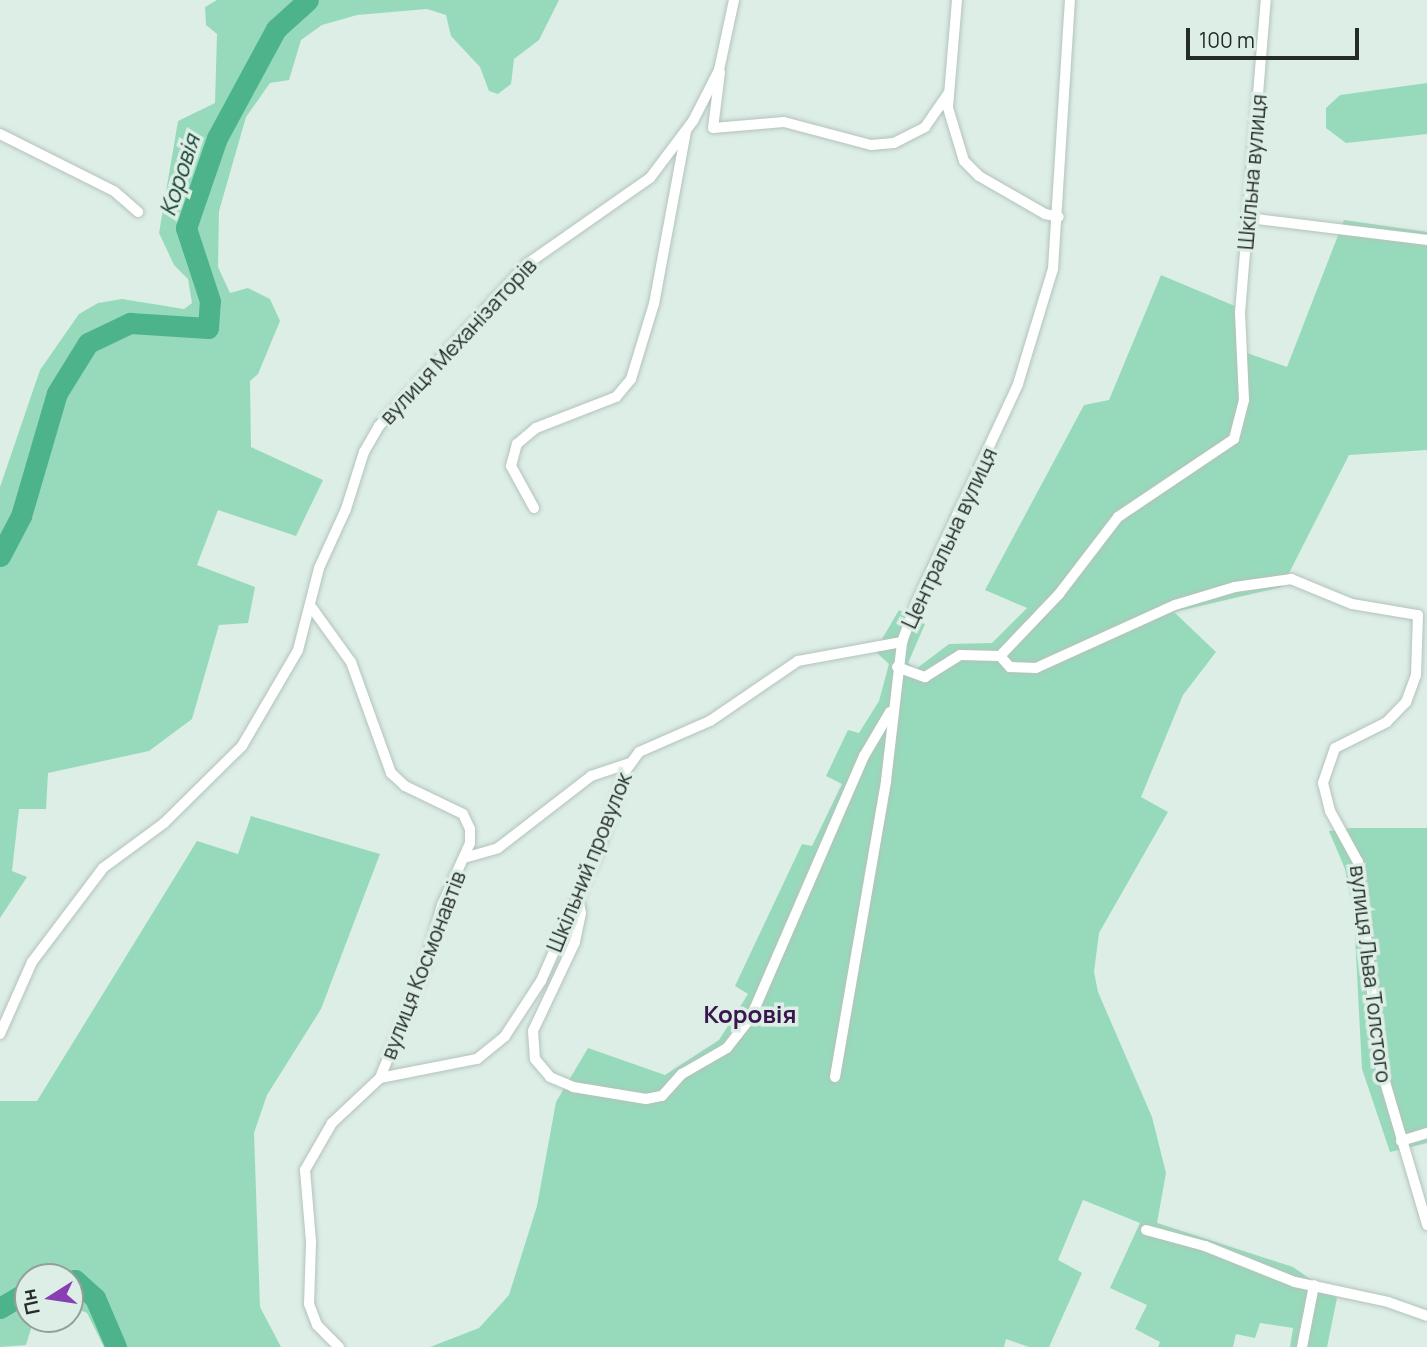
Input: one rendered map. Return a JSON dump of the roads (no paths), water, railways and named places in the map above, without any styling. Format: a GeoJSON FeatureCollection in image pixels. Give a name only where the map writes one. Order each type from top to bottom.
{"type":"FeatureCollection","features":[{"type":"Feature","properties":{"kind":"street","name":"вулиця Механізаторів"},"geometry":{"type":"LineString","coordinates":[[0,1034],[32,961],[103,869],[164,823],[242,746],[293,660],[312,608],[319,568],[346,509],[364,452],[386,416],[527,264],[639,188],[686,132],[719,70],[734,0]]}},
{"type":"Feature","properties":{"kind":"street"},"geometry":{"type":"LineString","coordinates":[[957,0],[948,94],[953,131],[967,167],[1039,211],[1059,217]]}},
{"type":"Feature","properties":{"kind":"street","name":"Центральна вулиця"},"geometry":{"type":"LineString","coordinates":[[578,898],[581,907],[575,942],[533,1031],[535,1059],[550,1077],[573,1087],[646,1099],[662,1096],[688,1069],[727,1048],[751,1017],[864,756],[891,710],[902,642],[1027,360],[1047,295],[1059,217],[1070,0]]}},
{"type":"Feature","properties":{"kind":"street","name":"Шкільна вулиця"},"geometry":{"type":"LineString","coordinates":[[1000,656],[1059,594],[1118,517],[1234,439],[1244,400],[1241,344],[1248,218],[1266,0]]}},
{"type":"Feature","properties":{"kind":"street"},"geometry":{"type":"LineString","coordinates":[[719,70],[713,121],[716,129],[784,122],[856,143],[886,145],[925,127],[948,94]]}},
{"type":"Feature","properties":{"kind":"street","name":"вулиця Механізаторів"},"geometry":{"type":"LineString","coordinates":[[534,508],[511,466],[517,444],[536,428],[616,397],[631,379],[654,304],[686,132]]}},
{"type":"Feature","properties":{"kind":"street"},"geometry":{"type":"LineString","coordinates":[[0,134],[114,191],[138,212]]}},
{"type":"Feature","properties":{"kind":"street"},"geometry":{"type":"LineString","coordinates":[[1248,218],[1427,240]]}},
{"type":"Feature","properties":{"kind":"street"},"geometry":{"type":"LineString","coordinates":[[897,667],[925,677],[960,654],[1000,656],[1010,667],[1036,668],[1175,605],[1235,587],[1291,579],[1352,604],[1418,615],[1427,608]]}},
{"type":"Feature","properties":{"kind":"street","name":"вулиця Космонавтів"},"geometry":{"type":"LineString","coordinates":[[312,608],[351,662],[391,773],[405,786],[468,820],[470,844],[442,905],[424,969],[380,1077],[332,1123],[304,1176],[311,1242],[309,1304],[317,1325],[340,1347]]}},
{"type":"Feature","properties":{"kind":"street","name":"вулиця Льва Толстого"},"geometry":{"type":"LineString","coordinates":[[1418,615],[1416,675],[1406,702],[1387,722],[1335,748],[1323,783],[1330,811],[1351,845],[1359,869],[1376,1042],[1401,1140],[1427,1225]]}},
{"type":"Feature","properties":{"kind":"street","name":"Шкільний провулок"},"geometry":{"type":"LineString","coordinates":[[380,1077],[471,1060],[493,1048],[536,990],[578,898],[630,763],[643,749],[710,721],[798,661],[902,642]]}},
{"type":"Feature","properties":{"kind":"street"},"geometry":{"type":"LineString","coordinates":[[835,1077],[886,781],[891,710]]}},
{"type":"Feature","properties":{"kind":"street"},"geometry":{"type":"LineString","coordinates":[[464,858],[498,848],[591,776],[630,763]]}},
{"type":"Feature","properties":{"kind":"street"},"geometry":{"type":"LineString","coordinates":[[1401,1140],[1427,1133]]}},
{"type":"Feature","properties":{"kind":"street"},"geometry":{"type":"LineString","coordinates":[[1146,1230],[1314,1285],[1427,1316]]}},
{"type":"Feature","properties":{"kind":"street"},"geometry":{"type":"LineString","coordinates":[[1302,1347],[1314,1285]]}},
{"type":"Feature","properties":{"kind":"waterway","name":"Коровія"},"geometry":{"type":"LineString","coordinates":[[0,556],[21,516],[57,393],[88,343],[130,323],[208,328],[210,301],[186,228],[217,138],[276,29],[308,0]]}},
{"type":"Feature","properties":{"kind":"waterway","name":"Коровія"},"geometry":{"type":"LineString","coordinates":[[84,1288],[95,1298],[116,1347]]}},
{"type":"Feature","properties":{"kind":"waterway","name":"Коровія"},"geometry":{"type":"LineString","coordinates":[[0,1308],[14,1300]]}},
{"type":"Feature","properties":{"kind":"district","name":"Коровія"},"geometry":{"type":"Point","coordinates":[750,1014]}}]}
